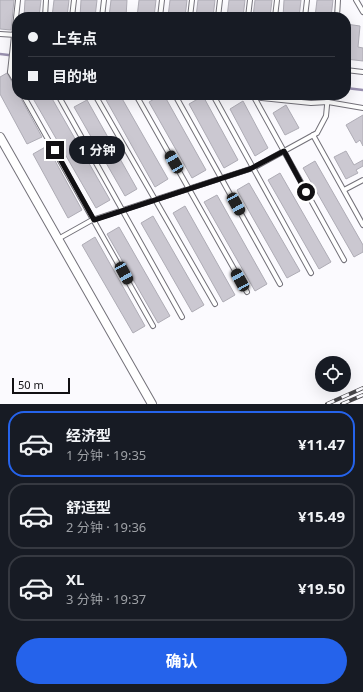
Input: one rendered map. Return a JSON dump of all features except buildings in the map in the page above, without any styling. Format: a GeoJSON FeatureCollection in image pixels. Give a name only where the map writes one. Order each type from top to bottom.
{"type":"FeatureCollection","features":[{"type":"Feature","properties":{"kind":"street"},"geometry":{"type":"LineString","coordinates":[[0,137],[152,404]]}},
{"type":"Feature","properties":{"kind":"lane"},"geometry":{"type":"LineString","coordinates":[[17,12],[18,0]]}},
{"type":"Feature","properties":{"kind":"lane"},"geometry":{"type":"LineString","coordinates":[[45,12],[46,0]]}},
{"type":"Feature","properties":{"kind":"lane"},"geometry":{"type":"LineString","coordinates":[[73,12],[74,0]]}},
{"type":"Feature","properties":{"kind":"lane"},"geometry":{"type":"LineString","coordinates":[[103,12],[104,0]]}},
{"type":"Feature","properties":{"kind":"lane"},"geometry":{"type":"LineString","coordinates":[[161,12],[162,0]]}},
{"type":"Feature","properties":{"kind":"lane"},"geometry":{"type":"LineString","coordinates":[[191,12],[192,0]]}},
{"type":"Feature","properties":{"kind":"lane"},"geometry":{"type":"LineString","coordinates":[[219,12],[220,0]]}},
{"type":"Feature","properties":{"kind":"lane"},"geometry":{"type":"LineString","coordinates":[[249,12],[250,0]]}},
{"type":"Feature","properties":{"kind":"lane"},"geometry":{"type":"LineString","coordinates":[[276,12],[277,0]]}},
{"type":"Feature","properties":{"kind":"lane"},"geometry":{"type":"LineString","coordinates":[[306,12],[307,0]]}},
{"type":"Feature","properties":{"kind":"lane"},"geometry":{"type":"LineString","coordinates":[[337,12],[338,0]]}},
{"type":"Feature","properties":{"kind":"lane"},"geometry":{"type":"LineString","coordinates":[[356,0],[363,12]]}},
{"type":"Feature","properties":{"kind":"lane"},"geometry":{"type":"LineString","coordinates":[[0,34],[12,35]]}},
{"type":"Feature","properties":{"kind":"lane"},"geometry":{"type":"LineString","coordinates":[[12,56],[10,72],[12,75]]}},
{"type":"Feature","properties":{"kind":"lane"},"geometry":{"type":"LineString","coordinates":[[351,71],[363,72]]}},
{"type":"Feature","properties":{"kind":"lane"},"geometry":{"type":"LineString","coordinates":[[26,100],[153,326]]}},
{"type":"Feature","properties":{"kind":"lane"},"geometry":{"type":"LineString","coordinates":[[61,100],[182,317]]}},
{"type":"Feature","properties":{"kind":"lane"},"geometry":{"type":"LineString","coordinates":[[97,100],[215,304]]}},
{"type":"Feature","properties":{"kind":"lane"},"geometry":{"type":"LineString","coordinates":[[139,100],[247,292]]}},
{"type":"Feature","properties":{"kind":"lane"},"geometry":{"type":"LineString","coordinates":[[179,100],[280,284]]}},
{"type":"Feature","properties":{"kind":"lane"},"geometry":{"type":"LineString","coordinates":[[215,100],[311,272]]}},
{"type":"Feature","properties":{"kind":"lane"},"geometry":{"type":"LineString","coordinates":[[256,100],[344,260]]}},
{"type":"Feature","properties":{"kind":"lane"},"geometry":{"type":"LineString","coordinates":[[282,100],[311,103],[324,100]]}},
{"type":"Feature","properties":{"kind":"lane"},"geometry":{"type":"LineString","coordinates":[[58,239],[94,220],[253,168],[317,133],[326,116],[328,100]]}},
{"type":"Feature","properties":{"kind":"lane"},"geometry":{"type":"LineString","coordinates":[[332,100],[363,108]]}},
{"type":"Feature","properties":{"kind":"lane"},"geometry":{"type":"LineString","coordinates":[[313,135],[363,225]]}},
{"type":"Feature","properties":{"kind":"lane"},"geometry":{"type":"LineString","coordinates":[[344,190],[363,180]]}},
{"type":"Feature","properties":{"kind":"waterway"},"geometry":{"type":"LineString","coordinates":[[0,54],[12,55]]}},
{"type":"Feature","properties":{"kind":"waterway"},"geometry":{"type":"LineString","coordinates":[[351,89],[363,90]]}},
{"type":"Feature","properties":{"kind":"railway"},"geometry":{"type":"LineString","coordinates":[[327,404],[363,388]]}},
{"type":"Feature","properties":{"kind":"railway"},"geometry":{"type":"LineString","coordinates":[[342,404],[363,395]]}},
{"type":"Feature","properties":{"kind":"route"},"geometry":{"type":"LineString","coordinates":[[55,150],[94,220],[250,169],[284,151],[306,192]]}}]}
